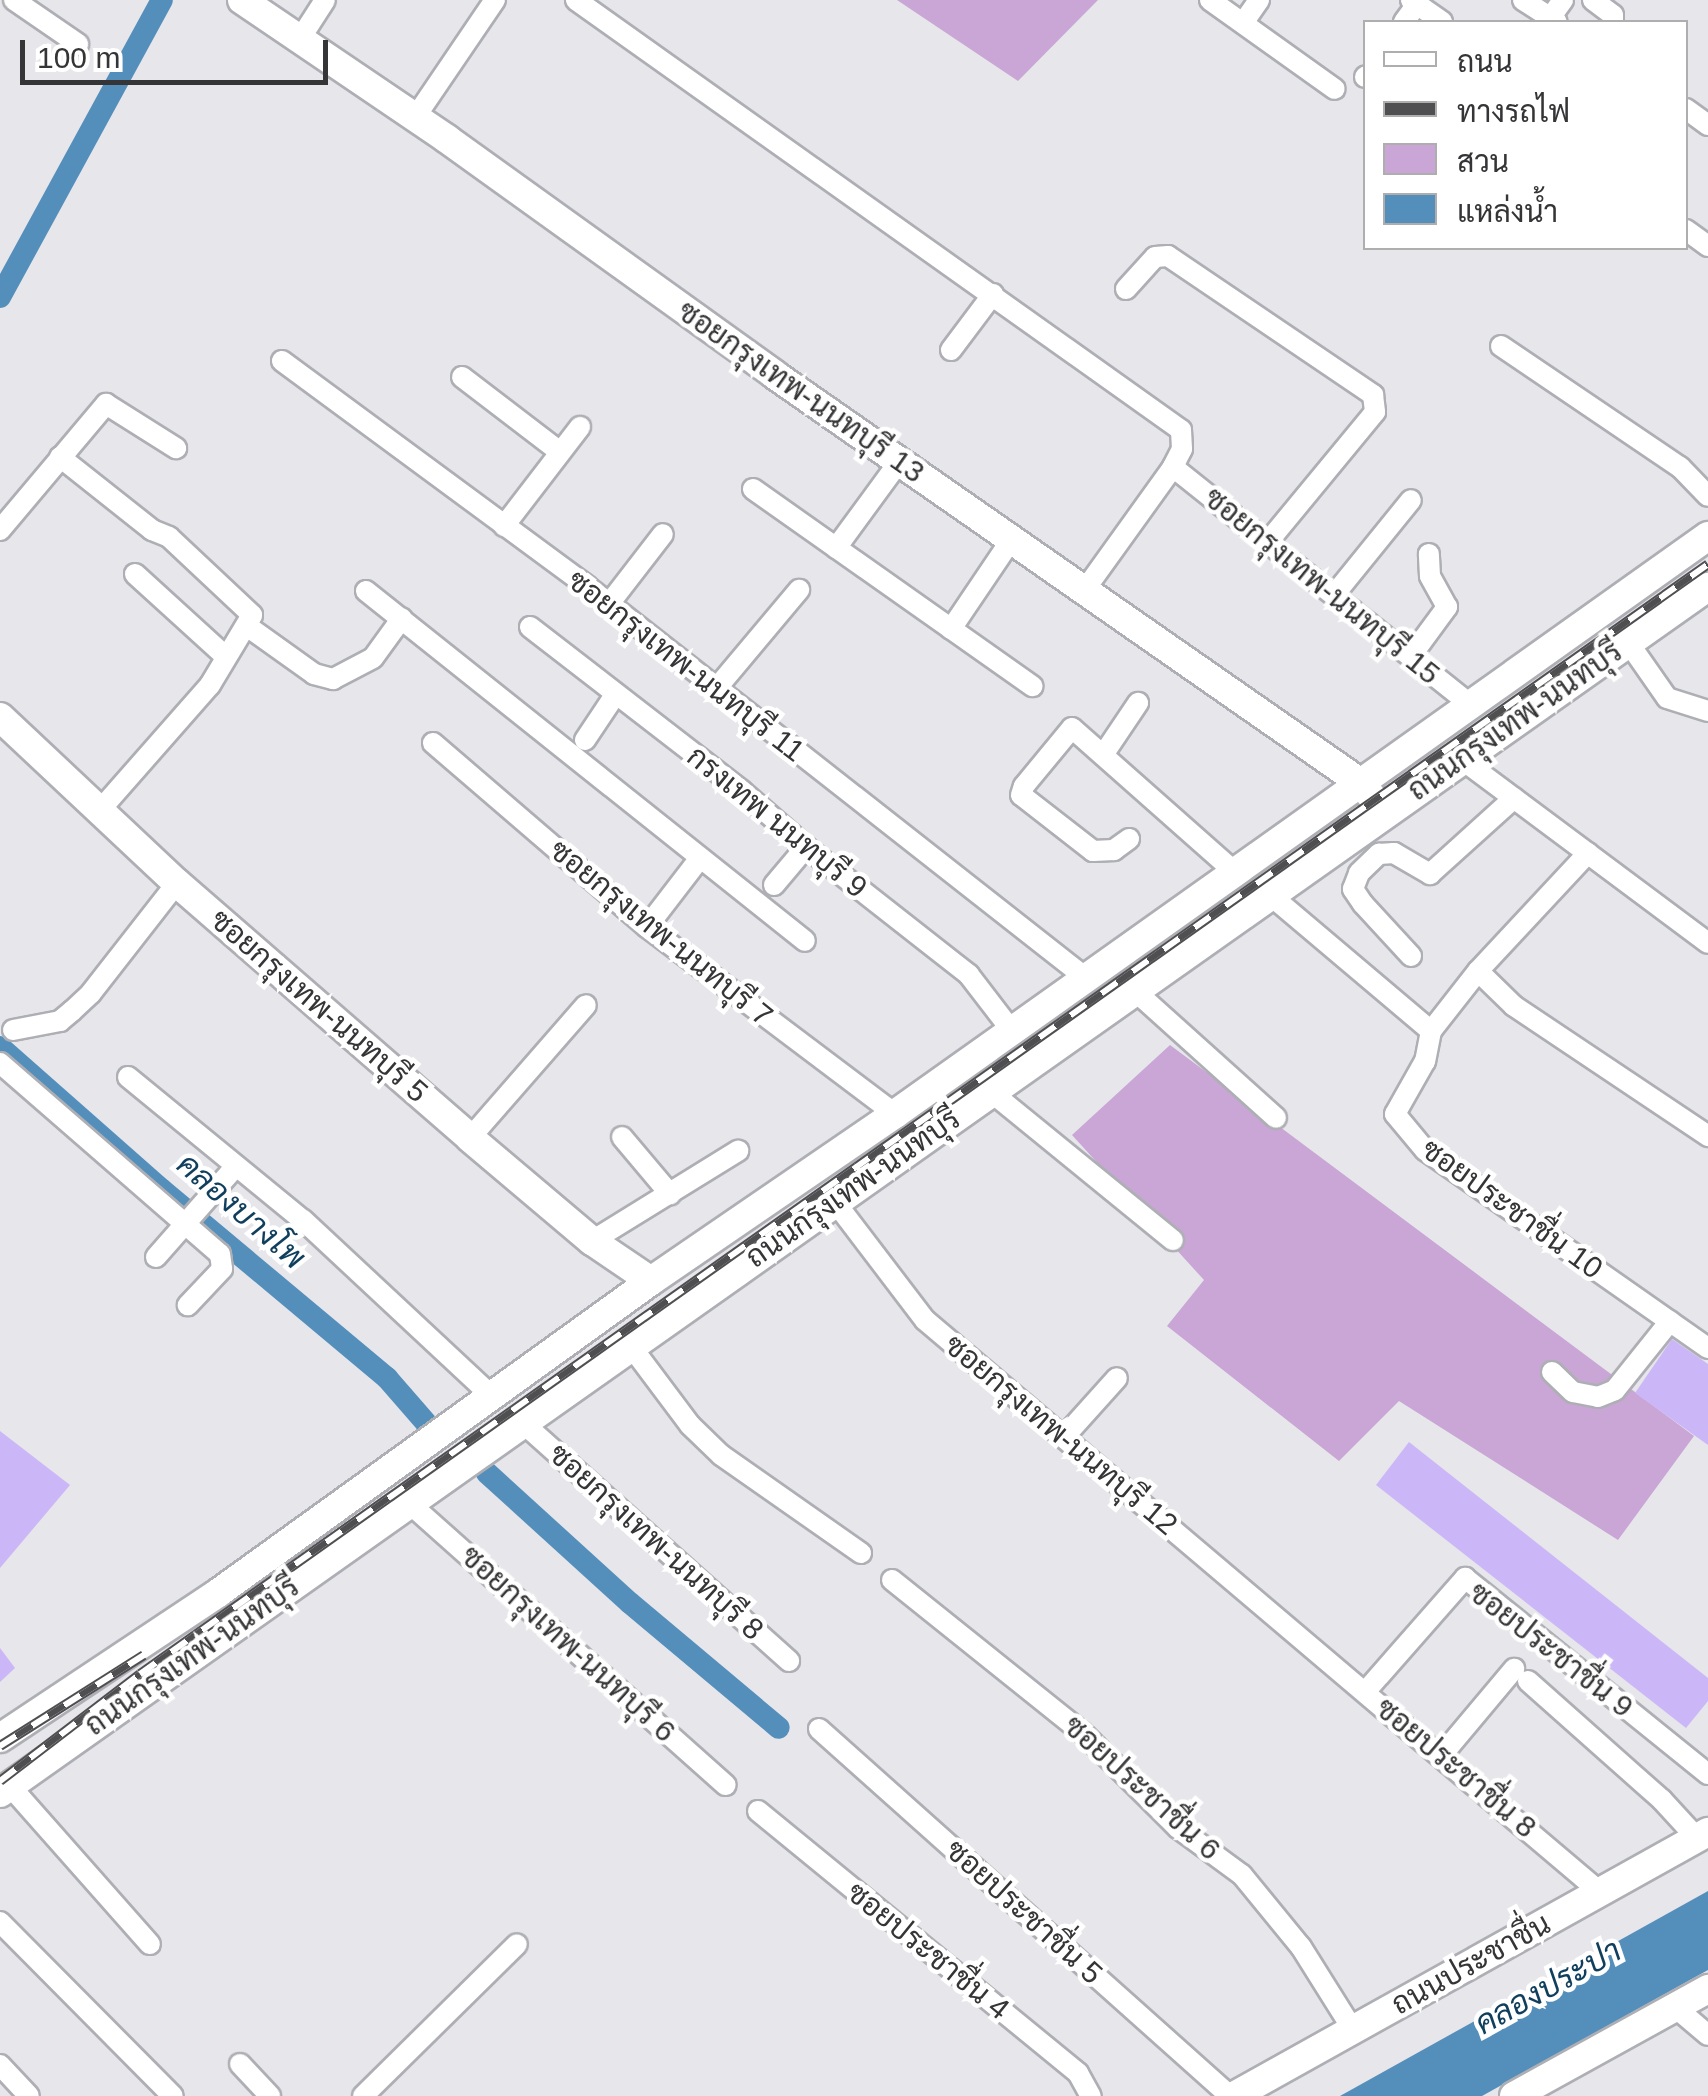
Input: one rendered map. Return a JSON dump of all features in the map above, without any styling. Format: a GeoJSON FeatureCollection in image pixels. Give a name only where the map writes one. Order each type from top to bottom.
{"type":"FeatureCollection","features":[{"type":"Feature","properties":{"kind":"main road","name":"ซอยกรุงเทพ-นนทบุรี 13"},"geometry":{"type":"LineString","coordinates":[[242,0],[1360,783],[1384,812]]}},
{"type":"Feature","properties":{"kind":"main road","name":"ถนนกรุงเทพ-นนทบุรี"},"geometry":{"type":"LineString","coordinates":[[0,1738],[218,1593],[651,1281],[895,1114],[1708,536]]}},
{"type":"Feature","properties":{"kind":"main road","name":"ถนนกรุงเทพ-นนทบุรี"},"geometry":{"type":"LineString","coordinates":[[5,1789],[1460,758],[1708,588]]}},
{"type":"Feature","properties":{"kind":"main road","name":"ซอยกรุงเทพ-นนทบุรี 5"},"geometry":{"type":"LineString","coordinates":[[0,716],[177,883],[470,1138],[592,1241],[651,1281]]}},
{"type":"Feature","properties":{"kind":"main road"},"geometry":{"type":"LineString","coordinates":[[498,1394],[524,1422]]}},
{"type":"Feature","properties":{"kind":"main road","name":"ถนนประชาชื่น"},"geometry":{"type":"LineString","coordinates":[[1232,2096],[1702,1835]]}},
{"type":"Feature","properties":{"kind":"main road"},"geometry":{"type":"LineString","coordinates":[[1514,2096],[1708,1989]]}},
{"type":"Feature","properties":{"kind":"street"},"geometry":{"type":"LineString","coordinates":[[0,13],[11,0],[78,44]]}},
{"type":"Feature","properties":{"kind":"street"},"geometry":{"type":"LineString","coordinates":[[300,39],[325,0]]}},
{"type":"Feature","properties":{"kind":"street"},"geometry":{"type":"LineString","coordinates":[[414,119],[495,0]]}},
{"type":"Feature","properties":{"kind":"street"},"geometry":{"type":"LineString","coordinates":[[576,0],[1181,430],[1182,449],[1173,467],[1084,591]]}},
{"type":"Feature","properties":{"kind":"street"},"geometry":{"type":"LineString","coordinates":[[1210,0],[1335,88]]}},
{"type":"Feature","properties":{"kind":"street"},"geometry":{"type":"LineString","coordinates":[[1244,23],[1260,0]]}},
{"type":"Feature","properties":{"kind":"street"},"geometry":{"type":"LineString","coordinates":[[1523,0],[1554,20],[1563,0]]}},
{"type":"Feature","properties":{"kind":"street"},"geometry":{"type":"LineString","coordinates":[[1593,0],[1614,15],[1614,20]]}},
{"type":"Feature","properties":{"kind":"street"},"geometry":{"type":"LineString","coordinates":[[1414,2],[1439,20]]}},
{"type":"Feature","properties":{"kind":"street"},"geometry":{"type":"LineString","coordinates":[[1126,289],[1155,258],[1168,256],[1373,395],[1375,412],[1267,542]]}},
{"type":"Feature","properties":{"kind":"street"},"geometry":{"type":"LineString","coordinates":[[952,350],[992,294]]}},
{"type":"Feature","properties":{"kind":"street"},"geometry":{"type":"LineString","coordinates":[[1501,346],[1680,467],[1708,496]]}},
{"type":"Feature","properties":{"kind":"street","name":"ซอยกรุงเทพ-นนทบุรี 11"},"geometry":{"type":"LineString","coordinates":[[282,361],[609,604],[1086,978]]}},
{"type":"Feature","properties":{"kind":"street"},"geometry":{"type":"LineString","coordinates":[[462,377],[560,452]]}},
{"type":"Feature","properties":{"kind":"street"},"geometry":{"type":"LineString","coordinates":[[0,530],[11,502],[110,403],[176,448]]}},
{"type":"Feature","properties":{"kind":"street"},"geometry":{"type":"LineString","coordinates":[[504,526],[580,427]]}},
{"type":"Feature","properties":{"kind":"street"},"geometry":{"type":"LineString","coordinates":[[60,457],[152,530],[169,537],[251,612],[247,626],[210,685],[100,810]]}},
{"type":"Feature","properties":{"kind":"street"},"geometry":{"type":"LineString","coordinates":[[836,548],[899,462]]}},
{"type":"Feature","properties":{"kind":"street","name":"ซอยกรุงเทพ-นนทบุรี 15"},"geometry":{"type":"LineString","coordinates":[[1173,467],[1471,705]]}},
{"type":"Feature","properties":{"kind":"street"},"geometry":{"type":"LineString","coordinates":[[753,489],[1032,686]]}},
{"type":"Feature","properties":{"kind":"street"},"geometry":{"type":"LineString","coordinates":[[1334,595],[1412,500]]}},
{"type":"Feature","properties":{"kind":"street"},"geometry":{"type":"LineString","coordinates":[[609,604],[663,534]]}},
{"type":"Feature","properties":{"kind":"street"},"geometry":{"type":"LineString","coordinates":[[951,629],[1011,540]]}},
{"type":"Feature","properties":{"kind":"street"},"geometry":{"type":"LineString","coordinates":[[1411,656],[1447,607],[1430,576],[1429,554]]}},
{"type":"Feature","properties":{"kind":"street"},"geometry":{"type":"LineString","coordinates":[[135,574],[225,656]]}},
{"type":"Feature","properties":{"kind":"street"},"geometry":{"type":"LineString","coordinates":[[716,690],[799,590]]}},
{"type":"Feature","properties":{"kind":"street"},"geometry":{"type":"LineString","coordinates":[[366,591],[805,941]]}},
{"type":"Feature","properties":{"kind":"street"},"geometry":{"type":"LineString","coordinates":[[247,626],[314,674],[333,679],[373,658],[402,618]]}},
{"type":"Feature","properties":{"kind":"street","name":"กรงเทพ นนทบุรี 9"},"geometry":{"type":"LineString","coordinates":[[530,627],[742,790],[806,847],[969,974],[1012,1031]]}},
{"type":"Feature","properties":{"kind":"street"},"geometry":{"type":"LineString","coordinates":[[1628,642],[1667,698],[1708,711]]}},
{"type":"Feature","properties":{"kind":"street"},"geometry":{"type":"LineString","coordinates":[[585,740],[616,695]]}},
{"type":"Feature","properties":{"kind":"street"},"geometry":{"type":"LineString","coordinates":[[1103,755],[1138,703]]}},
{"type":"Feature","properties":{"kind":"street"},"geometry":{"type":"LineString","coordinates":[[1129,838],[1114,850],[1094,851],[1022,795],[1024,786],[1072,728],[1235,872]]}},
{"type":"Feature","properties":{"kind":"street","name":"ซอยกรุงเทพ-นนทบุรี 7"},"geometry":{"type":"LineString","coordinates":[[433,743],[647,926],[895,1114]]}},
{"type":"Feature","properties":{"kind":"street"},"geometry":{"type":"LineString","coordinates":[[1460,758],[1708,943]]}},
{"type":"Feature","properties":{"kind":"street"},"geometry":{"type":"LineString","coordinates":[[1411,956],[1362,904],[1353,888],[1359,872],[1379,854],[1394,852],[1430,874],[1514,798]]}},
{"type":"Feature","properties":{"kind":"street"},"geometry":{"type":"LineString","coordinates":[[774,885],[806,847]]}},
{"type":"Feature","properties":{"kind":"street","name":"ซอยประชาชื่น 10"},"geometry":{"type":"LineString","coordinates":[[1588,852],[1478,972],[1430,1031],[1425,1061],[1395,1114],[1425,1150],[1708,1348]]}},
{"type":"Feature","properties":{"kind":"street"},"geometry":{"type":"LineString","coordinates":[[647,926],[700,858]]}},
{"type":"Feature","properties":{"kind":"street"},"geometry":{"type":"LineString","coordinates":[[13,1030],[60,1021],[92,993],[177,883]]}},
{"type":"Feature","properties":{"kind":"street"},"geometry":{"type":"LineString","coordinates":[[1268,894],[1430,1031]]}},
{"type":"Feature","properties":{"kind":"street"},"geometry":{"type":"LineString","coordinates":[[1478,972],[1514,1006],[1708,1136]]}},
{"type":"Feature","properties":{"kind":"street"},"geometry":{"type":"LineString","coordinates":[[1134,990],[1276,1118]]}},
{"type":"Feature","properties":{"kind":"street"},"geometry":{"type":"LineString","coordinates":[[470,1138],[586,1006]]}},
{"type":"Feature","properties":{"kind":"street"},"geometry":{"type":"LineString","coordinates":[[0,1063],[188,1218],[220,1254],[224,1264],[188,1305]]}},
{"type":"Feature","properties":{"kind":"street"},"geometry":{"type":"LineString","coordinates":[[128,1077],[303,1220],[498,1394]]}},
{"type":"Feature","properties":{"kind":"street"},"geometry":{"type":"LineString","coordinates":[[990,1091],[1172,1240]]}},
{"type":"Feature","properties":{"kind":"street"},"geometry":{"type":"LineString","coordinates":[[622,1137],[670,1194]]}},
{"type":"Feature","properties":{"kind":"street"},"geometry":{"type":"LineString","coordinates":[[592,1241],[738,1151]]}},
{"type":"Feature","properties":{"kind":"street"},"geometry":{"type":"LineString","coordinates":[[156,1257],[236,1166]]}},
{"type":"Feature","properties":{"kind":"street","name":"ซอยกรุงเทพ-นนทบุรี 12"},"geometry":{"type":"LineString","coordinates":[[834,1202],[925,1320],[1310,1646]]}},
{"type":"Feature","properties":{"kind":"street"},"geometry":{"type":"LineString","coordinates":[[1552,1372],[1573,1392],[1598,1397],[1615,1390],[1670,1321]]}},
{"type":"Feature","properties":{"kind":"street"},"geometry":{"type":"LineString","coordinates":[[630,1346],[690,1426],[721,1455],[861,1553]]}},
{"type":"Feature","properties":{"kind":"street"},"geometry":{"type":"LineString","coordinates":[[1064,1438],[1117,1378]]}},
{"type":"Feature","properties":{"kind":"street","name":"ซอยกรุงเทพ-นนทบุรี 8"},"geometry":{"type":"LineString","coordinates":[[524,1422],[790,1661]]}},
{"type":"Feature","properties":{"kind":"street","name":"ซอยกรุงเทพ-นนทบุรี 6"},"geometry":{"type":"LineString","coordinates":[[408,1503],[726,1785]]}},
{"type":"Feature","properties":{"kind":"street","name":"ซอยประชาชื่น 9"},"geometry":{"type":"LineString","coordinates":[[1365,1692],[1465,1578],[1708,1774]]}},
{"type":"Feature","properties":{"kind":"street","name":"ซอยประชาชื่น 6"},"geometry":{"type":"LineString","coordinates":[[892,1580],[1082,1732],[1178,1828],[1242,1874],[1301,1948],[1353,2030]]}},
{"type":"Feature","properties":{"kind":"street","name":"ซอยประชาชื่น 8"},"geometry":{"type":"LineString","coordinates":[[1310,1646],[1600,1892]]}},
{"type":"Feature","properties":{"kind":"street"},"geometry":{"type":"LineString","coordinates":[[1441,1756],[1521,1675],[1702,1835]]}},
{"type":"Feature","properties":{"kind":"street","name":"ซอยประชาชื่น 5"},"geometry":{"type":"LineString","coordinates":[[819,1728],[1232,2096]]}},
{"type":"Feature","properties":{"kind":"street"},"geometry":{"type":"LineString","coordinates":[[5,1789],[150,1944]]}},
{"type":"Feature","properties":{"kind":"street","name":"ซอยประชาชื่น 4"},"geometry":{"type":"LineString","coordinates":[[758,1811],[1078,2073],[1091,2096]]}},
{"type":"Feature","properties":{"kind":"street"},"geometry":{"type":"LineString","coordinates":[[0,1922],[174,2096]]}},
{"type":"Feature","properties":{"kind":"street"},"geometry":{"type":"LineString","coordinates":[[363,2096],[517,1944]]}},
{"type":"Feature","properties":{"kind":"street"},"geometry":{"type":"LineString","coordinates":[[1675,2008],[1708,2036]]}},
{"type":"Feature","properties":{"kind":"street"},"geometry":{"type":"LineString","coordinates":[[240,2064],[270,2096]]}},
{"type":"Feature","properties":{"kind":"street"},"geometry":{"type":"LineString","coordinates":[[0,2065],[29,2096]]}},
{"type":"Feature","properties":{"kind":"green space"},"geometry":{"type":"Polygon","coordinates":[[[897,0],[1098,0],[1018,81],[897,0]]]}},
{"type":"Feature","properties":{"kind":"green space"},"geometry":{"type":"Polygon","coordinates":[[[1170,1045],[1694,1436],[1618,1540],[1399,1401],[1339,1461],[1167,1326],[1204,1280],[1072,1135],[1170,1045]]]}},
{"type":"Feature","properties":{"kind":"water","name":"คลองประปา"},"geometry":{"type":"Polygon","coordinates":[[[1708,1891],[1708,1970],[1482,2096],[1340,2096],[1708,1891]]]}},
{"type":"Feature","properties":{"kind":"building"},"geometry":{"type":"Polygon","coordinates":[[[1672,1339],[1708,1364],[1708,1445],[1635,1393],[1672,1339]]]}},
{"type":"Feature","properties":{"kind":"building"},"geometry":{"type":"Polygon","coordinates":[[[0,1431],[70,1485],[0,1568],[0,1431]]]}},
{"type":"Feature","properties":{"kind":"building"},"geometry":{"type":"Polygon","coordinates":[[[1409,1442],[1708,1678],[1708,1701],[1686,1728],[1376,1485],[1409,1442]]]}},
{"type":"Feature","properties":{"kind":"building"},"geometry":{"type":"Polygon","coordinates":[[[0,1648],[15,1668],[0,1682],[0,1648]]]}},
{"type":"Feature","properties":{"kind":"waterway"},"geometry":{"type":"LineString","coordinates":[[0,297],[162,0]]}},
{"type":"Feature","properties":{"kind":"waterway","name":"คลองบางโพ"},"geometry":{"type":"LineString","coordinates":[[0,1047],[161,1189],[387,1378],[433,1431]]}},
{"type":"Feature","properties":{"kind":"waterway","name":"คลองบางโพ"},"geometry":{"type":"LineString","coordinates":[[487,1473],[630,1603],[779,1728]]}},
{"type":"Feature","properties":{"kind":"railway"},"geometry":{"type":"LineString","coordinates":[[0,1781],[140,1674],[1708,564]]}},
{"type":"Feature","properties":{"kind":"railway"},"geometry":{"type":"LineString","coordinates":[[0,1746],[144,1655]]}}]}
